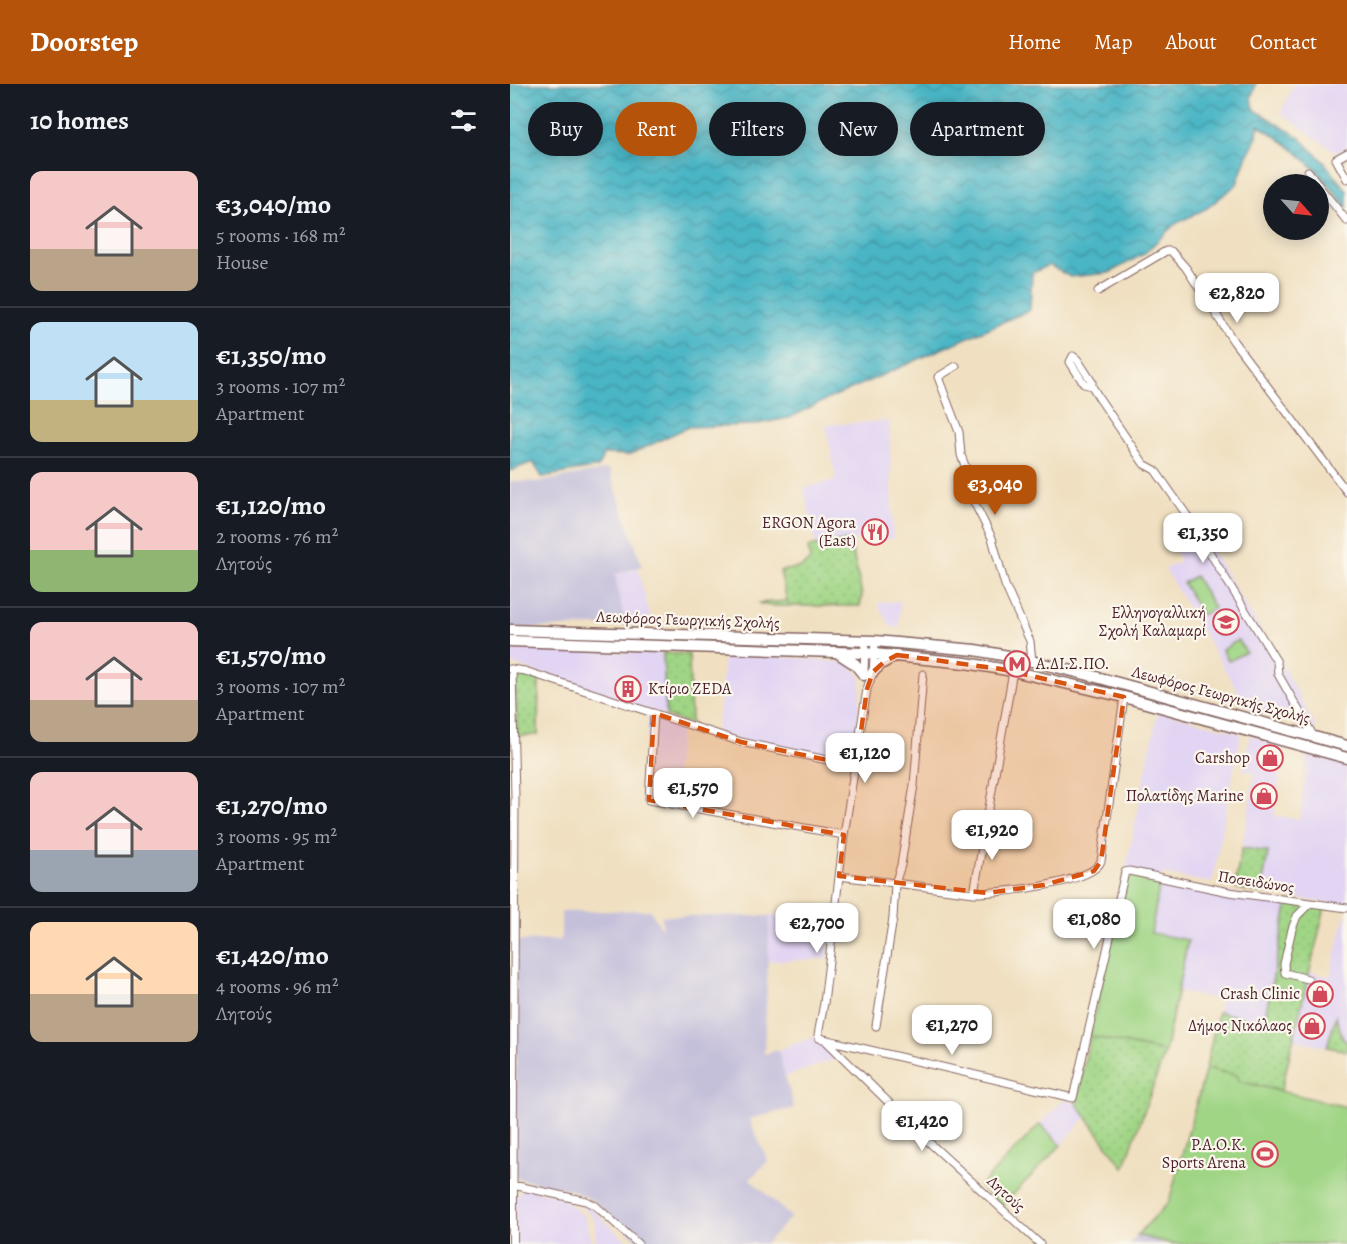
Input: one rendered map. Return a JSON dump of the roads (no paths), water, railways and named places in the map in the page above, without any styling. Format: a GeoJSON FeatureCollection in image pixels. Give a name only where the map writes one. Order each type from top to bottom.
{"type":"FeatureCollection","features":[{"type":"Feature","properties":{"kind":"main road","name":"Λεωφόρος Γεωργικής Σχολής"},"geometry":{"type":"LineString","coordinates":[[510,630],[870,640],[975,650],[1032,661],[1157,693],[1347,746]]}},
{"type":"Feature","properties":{"kind":"main road","name":"Λεωφόρος Γεωργικής Σχολής"},"geometry":{"type":"LineString","coordinates":[[510,641],[869,653],[966,663],[1013,671],[1124,697],[1347,758]]}},
{"type":"Feature","properties":{"kind":"main road"},"geometry":{"type":"LineString","coordinates":[[835,652],[852,661],[868,674],[897,655]]}},
{"type":"Feature","properties":{"kind":"street"},"geometry":{"type":"LineString","coordinates":[[1347,153],[1336,159],[1347,179]]}},
{"type":"Feature","properties":{"kind":"street"},"geometry":{"type":"LineString","coordinates":[[1329,199],[1347,221]]}},
{"type":"Feature","properties":{"kind":"street"},"geometry":{"type":"LineString","coordinates":[[1098,291],[1166,250],[1171,251],[1186,268],[1234,342],[1347,492]]}},
{"type":"Feature","properties":{"kind":"street"},"geometry":{"type":"LineString","coordinates":[[956,366],[938,377],[959,432],[961,455],[970,479],[972,498],[992,538],[1005,585],[1030,641],[1032,661]]}},
{"type":"Feature","properties":{"kind":"street"},"geometry":{"type":"LineString","coordinates":[[1092,386],[1143,464],[1155,470],[1196,529],[1276,662],[1278,674],[1314,737]]}},
{"type":"Feature","properties":{"kind":"street"},"geometry":{"type":"LineString","coordinates":[[824,1040],[818,1035],[824,1003],[844,835],[867,689],[870,640]]}},
{"type":"Feature","properties":{"kind":"street"},"geometry":{"type":"LineString","coordinates":[[513,1244],[515,797],[511,669],[525,671],[741,742],[855,766]]}},
{"type":"Feature","properties":{"kind":"street"},"geometry":{"type":"LineString","coordinates":[[974,893],[1013,671]]}},
{"type":"Feature","properties":{"kind":"street"},"geometry":{"type":"LineString","coordinates":[[876,1026],[893,918],[895,884],[901,865],[914,785],[923,674]]}},
{"type":"Feature","properties":{"kind":"street"},"geometry":{"type":"LineString","coordinates":[[839,876],[895,884],[926,885],[974,893],[1017,891],[1083,875],[1097,868],[1101,861],[1124,697]]}},
{"type":"Feature","properties":{"kind":"street"},"geometry":{"type":"LineString","coordinates":[[654,713],[649,800],[844,835]]}},
{"type":"Feature","properties":{"kind":"street","name":"Ποσειδώνος"},"geometry":{"type":"LineString","coordinates":[[824,1040],[1074,1098],[1124,874],[1129,871],[1161,879],[1309,904],[1347,908]]}},
{"type":"Feature","properties":{"kind":"street"},"geometry":{"type":"LineString","coordinates":[[1308,979],[1284,973],[1284,964],[1297,916],[1309,904]]}},
{"type":"Feature","properties":{"kind":"street","name":"Λητούς"},"geometry":{"type":"LineString","coordinates":[[824,1040],[932,1145],[1040,1244]]}},
{"type":"Feature","properties":{"kind":"street"},"geometry":{"type":"LineString","coordinates":[[512,1184],[586,1201],[596,1206],[638,1244]]}},
{"type":"Feature","properties":{"kind":"water"},"geometry":{"type":"Polygon","coordinates":[[[510,84],[1256,84],[1251,99],[1255,110],[1299,137],[1324,162],[1347,191],[1347,208],[1329,186],[1329,174],[1318,174],[1286,143],[1258,125],[1257,137],[1246,158],[1237,184],[1207,208],[1175,224],[1144,254],[1109,273],[1070,277],[1049,265],[1032,273],[1030,310],[789,418],[752,425],[688,427],[629,455],[604,454],[598,467],[542,477],[533,462],[510,471],[510,84]]]}},
{"type":"Feature","properties":{"kind":"place","name":"ERGON Agora (East)"},"geometry":{"type":"Point","coordinates":[875,532]}},
{"type":"Feature","properties":{"kind":"place","name":"Ελληνογαλλική Σχολή Καλαμαρί"},"geometry":{"type":"Point","coordinates":[1226,622]}},
{"type":"Feature","properties":{"kind":"place","name":"Α.ΔΙ.Σ.ΠΟ."},"geometry":{"type":"Point","coordinates":[1017,664]}},
{"type":"Feature","properties":{"kind":"place","name":"Κτίριο ZEDA"},"geometry":{"type":"Point","coordinates":[628,689]}},
{"type":"Feature","properties":{"kind":"place","name":"Carshop"},"geometry":{"type":"Point","coordinates":[1270,758]}},
{"type":"Feature","properties":{"kind":"place","name":"Πολατίδης Marine"},"geometry":{"type":"Point","coordinates":[1264,796]}},
{"type":"Feature","properties":{"kind":"place","name":"Crash Clinic"},"geometry":{"type":"Point","coordinates":[1320,994]}},
{"type":"Feature","properties":{"kind":"place","name":"Δήμος Νικόλαος"},"geometry":{"type":"Point","coordinates":[1312,1026]}},
{"type":"Feature","properties":{"kind":"place","name":"P.A.O.K. Sports Arena"},"geometry":{"type":"Point","coordinates":[1265,1154]}}]}
